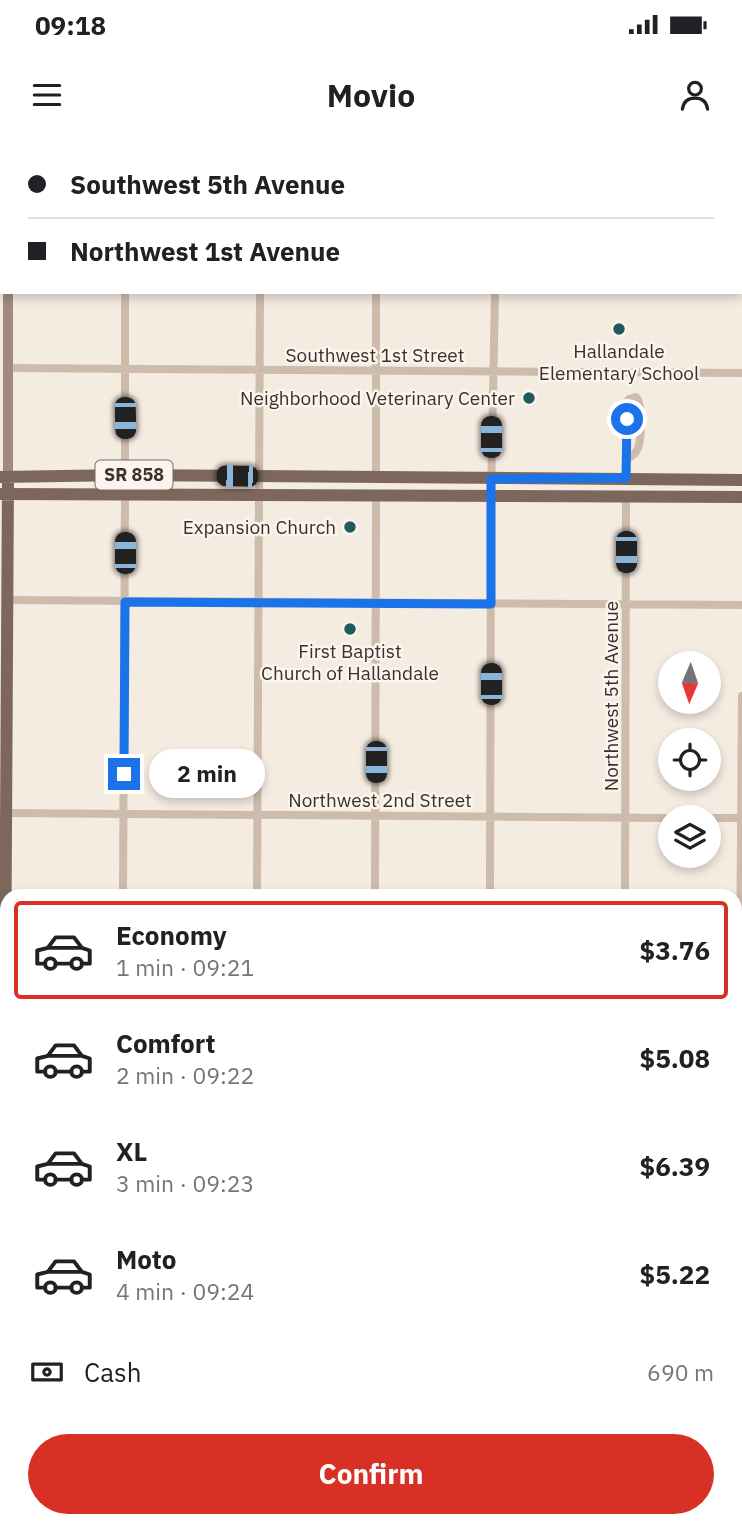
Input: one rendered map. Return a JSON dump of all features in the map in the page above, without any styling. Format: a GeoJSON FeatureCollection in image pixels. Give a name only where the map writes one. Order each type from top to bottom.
{"type":"FeatureCollection","features":[{"type":"Feature","properties":{"kind":"main road"},"geometry":{"type":"LineString","coordinates":[[5,889],[7,600],[4,477],[8,294]]}},
{"type":"Feature","properties":{"kind":"main road","name":"SR 858"},"geometry":{"type":"LineString","coordinates":[[4,477],[125,475],[742,480]]}},
{"type":"Feature","properties":{"kind":"main road","name":"SR 858"},"geometry":{"type":"LineString","coordinates":[[4,494],[742,497]]}},
{"type":"Feature","properties":{"kind":"street"},"geometry":{"type":"LineString","coordinates":[[125,294],[125,475]]}},
{"type":"Feature","properties":{"kind":"street"},"geometry":{"type":"LineString","coordinates":[[257,889],[260,294]]}},
{"type":"Feature","properties":{"kind":"street"},"geometry":{"type":"LineString","coordinates":[[376,294],[376,478]]}},
{"type":"Feature","properties":{"kind":"street"},"geometry":{"type":"LineString","coordinates":[[489,889],[492,372],[495,294]]}},
{"type":"Feature","properties":{"kind":"street","name":"Southwest 1st Street"},"geometry":{"type":"LineString","coordinates":[[8,368],[742,373]]}},
{"type":"Feature","properties":{"kind":"street"},"geometry":{"type":"LineString","coordinates":[[626,478],[627,402],[636,397],[641,404],[639,443],[635,453],[628,458]]}},
{"type":"Feature","properties":{"kind":"street"},"geometry":{"type":"LineString","coordinates":[[123,889],[125,496]]}},
{"type":"Feature","properties":{"kind":"street"},"geometry":{"type":"LineString","coordinates":[[375,889],[376,497]]}},
{"type":"Feature","properties":{"kind":"street","name":"Northwest 5th Avenue"},"geometry":{"type":"LineString","coordinates":[[625,889],[626,497]]}},
{"type":"Feature","properties":{"kind":"street"},"geometry":{"type":"LineString","coordinates":[[7,600],[742,605]]}},
{"type":"Feature","properties":{"kind":"street"},"geometry":{"type":"LineString","coordinates":[[741,889],[742,696]]}},
{"type":"Feature","properties":{"kind":"street","name":"Northwest 2nd Street"},"geometry":{"type":"LineString","coordinates":[[5,813],[658,818]]}},
{"type":"Feature","properties":{"kind":"street"},"geometry":{"type":"LineString","coordinates":[[721,818],[742,818]]}},
{"type":"Feature","properties":{"kind":"place","name":"Hallandale Elementary School"},"geometry":{"type":"Point","coordinates":[619,329]}},
{"type":"Feature","properties":{"kind":"place","name":"Neighborhood Veterinary Center"},"geometry":{"type":"Point","coordinates":[529,398]}},
{"type":"Feature","properties":{"kind":"place","name":"Expansion Church"},"geometry":{"type":"Point","coordinates":[350,527]}},
{"type":"Feature","properties":{"kind":"place","name":"First Baptist Church of Hallandale"},"geometry":{"type":"Point","coordinates":[350,629]}},
{"type":"Feature","properties":{"kind":"route"},"geometry":{"type":"LineString","coordinates":[[124,774],[125,602],[491,604],[491,479],[626,478],[627,419]]}}]}
